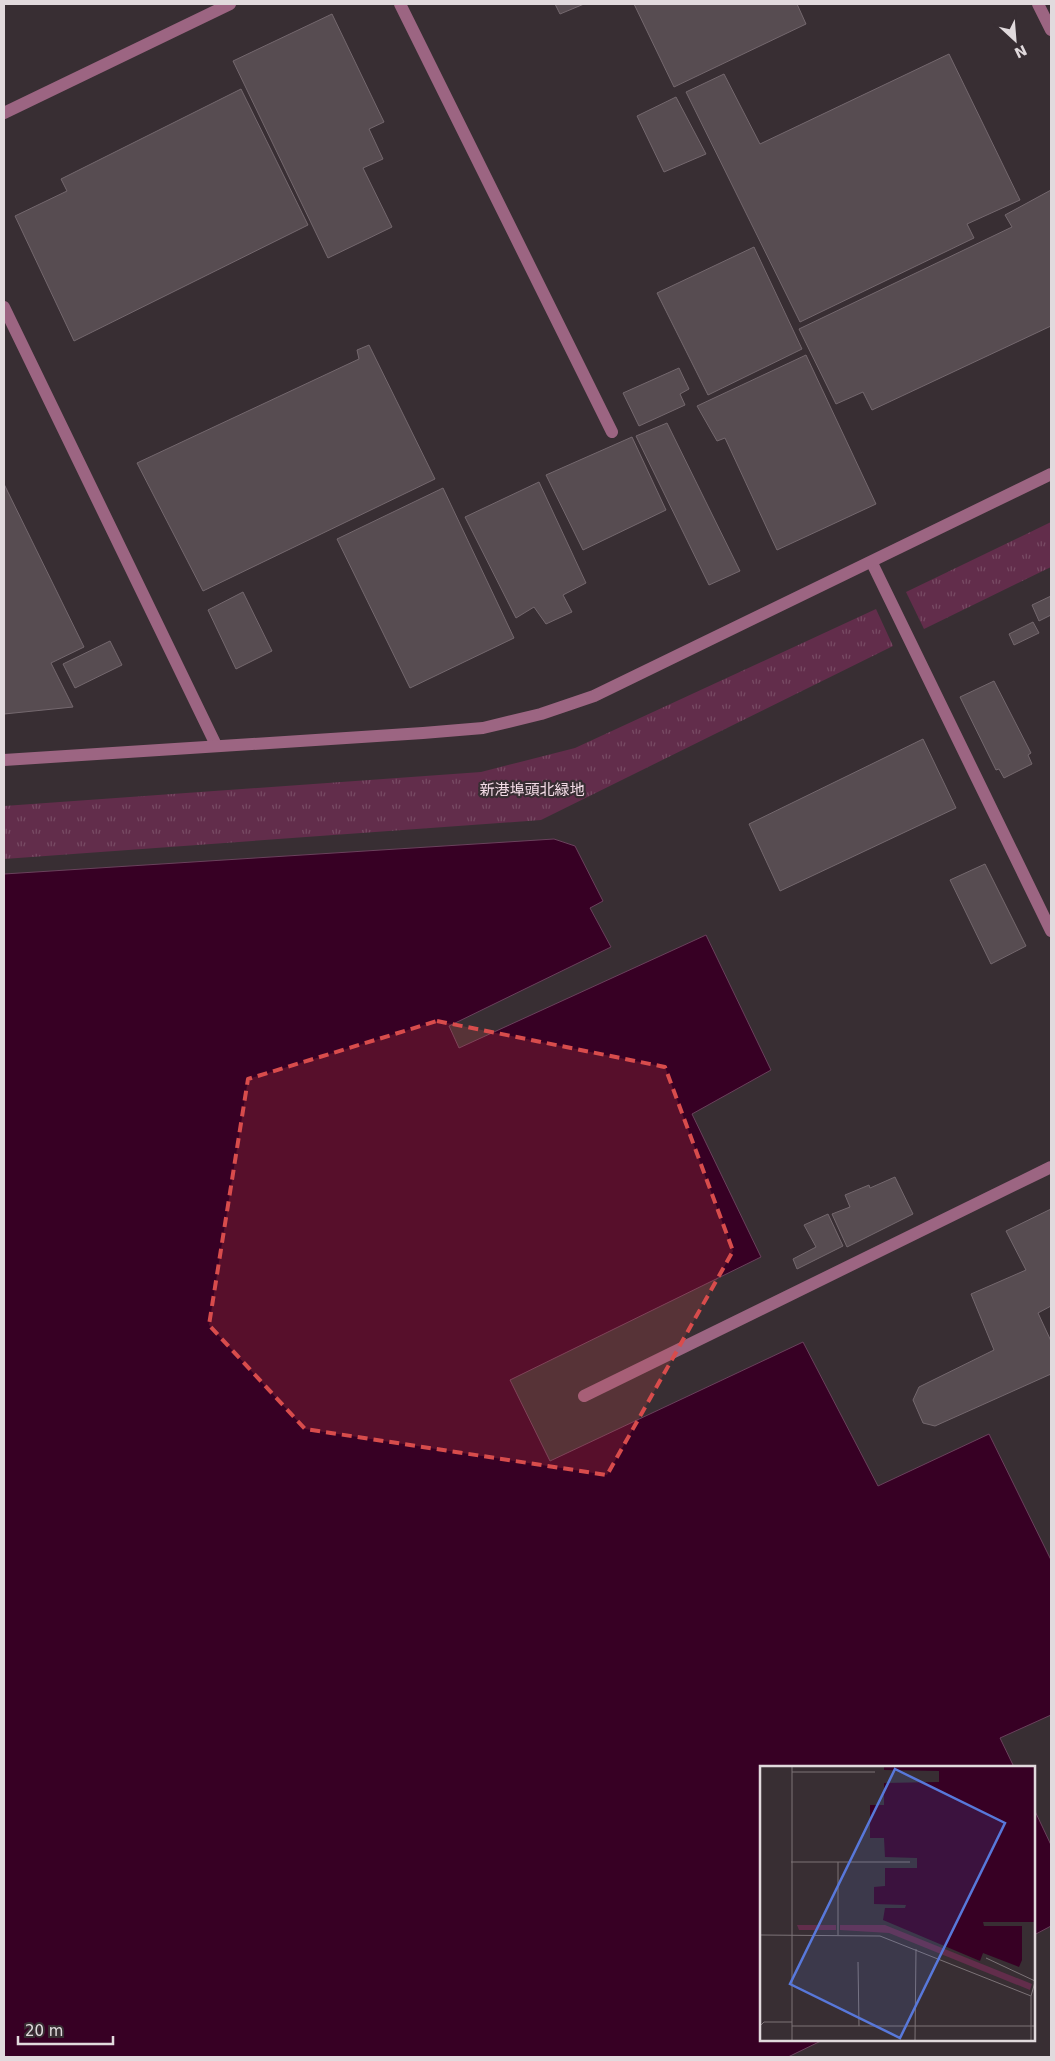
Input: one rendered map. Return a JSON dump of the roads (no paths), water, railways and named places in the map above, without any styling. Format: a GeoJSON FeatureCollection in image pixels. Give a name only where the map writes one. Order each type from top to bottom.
{"type":"FeatureCollection","features":[{"type":"Feature","properties":{"kind":"street"},"geometry":{"type":"LineString","coordinates":[[4,113],[230,4]]}},
{"type":"Feature","properties":{"kind":"street"},"geometry":{"type":"LineString","coordinates":[[400,4],[612,432]]}},
{"type":"Feature","properties":{"kind":"street"},"geometry":{"type":"LineString","coordinates":[[1038,4],[1051,30]]}},
{"type":"Feature","properties":{"kind":"street"},"geometry":{"type":"LineString","coordinates":[[4,306],[216,745]]}},
{"type":"Feature","properties":{"kind":"street"},"geometry":{"type":"LineString","coordinates":[[4,760],[483,728],[541,714],[594,696],[872,563],[1051,474]]}},
{"type":"Feature","properties":{"kind":"street"},"geometry":{"type":"LineString","coordinates":[[872,563],[1051,931]]}},
{"type":"Feature","properties":{"kind":"street"},"geometry":{"type":"LineString","coordinates":[[584,1396],[1051,1167]]}},
{"type":"Feature","properties":{"kind":"park label","name":"新港埠頭北緑地"},"geometry":{"type":"Point","coordinates":[532,790]}}]}
